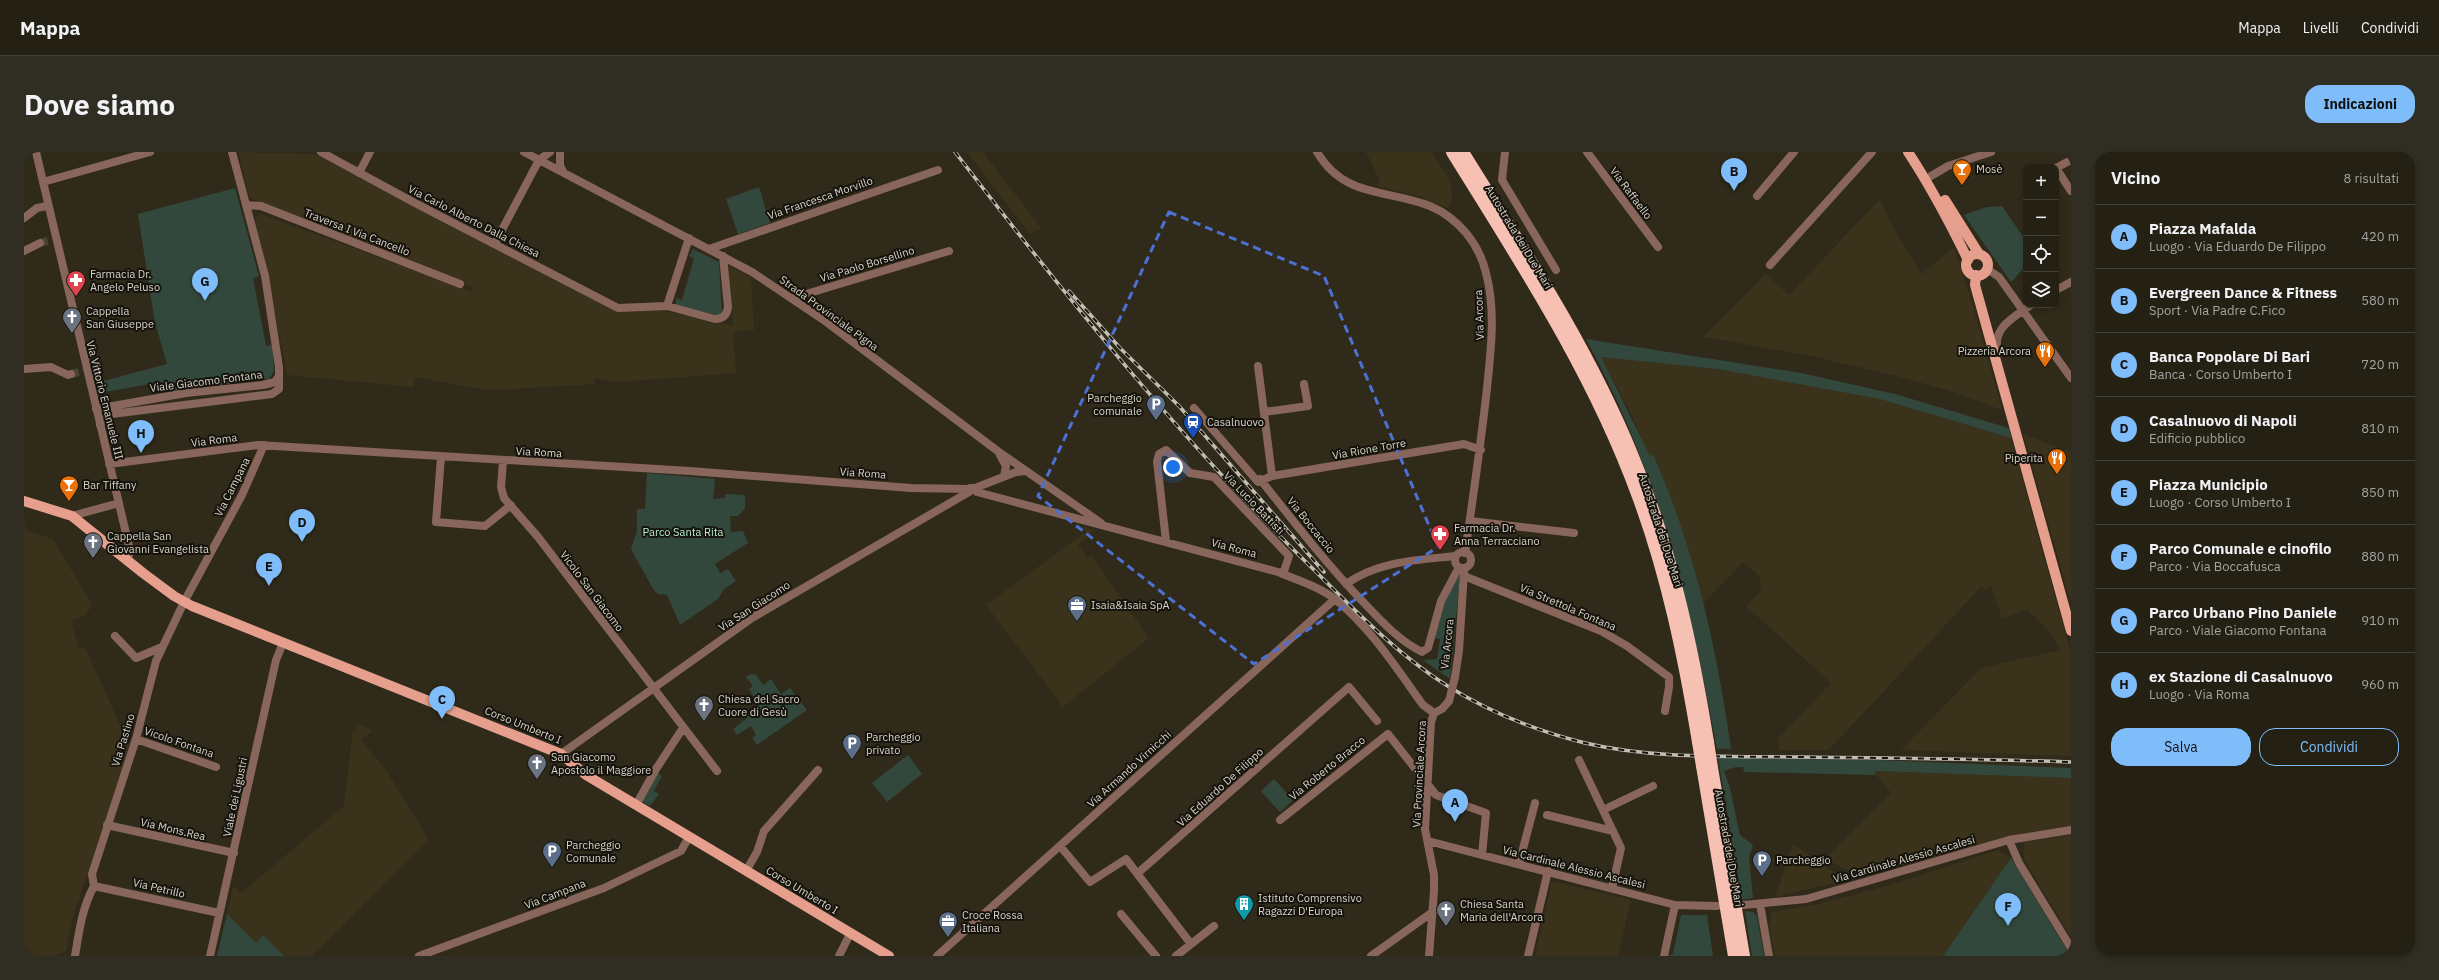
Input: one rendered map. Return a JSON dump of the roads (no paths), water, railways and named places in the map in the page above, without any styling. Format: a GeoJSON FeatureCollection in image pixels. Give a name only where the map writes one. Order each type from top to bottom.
{"type":"FeatureCollection","features":[{"type":"Feature","properties":{"kind":"highway","name":"Autostrada dei Due Mari"},"geometry":{"type":"LineString","coordinates":[[1452,152],[1560,320]]}},
{"type":"Feature","properties":{"kind":"highway","name":"Autostrada dei Due Mari"},"geometry":{"type":"LineString","coordinates":[[1463,152],[1578,352],[1632,454],[1662,536],[1690,641],[1734,956]]}},
{"type":"Feature","properties":{"kind":"highway","name":"Autostrada dei Due Mari"},"geometry":{"type":"LineString","coordinates":[[1707,767],[1744,956]]}},
{"type":"Feature","properties":{"kind":"main road"},"geometry":{"type":"LineString","coordinates":[[1908,152],[1933,190],[1958,236],[1968,260],[1968,270],[1976,275],[1984,273],[1987,268],[1987,259],[1979,254],[1916,152]]}},
{"type":"Feature","properties":{"kind":"main road"},"geometry":{"type":"LineString","coordinates":[[1968,260],[1972,255],[1979,254]]}},
{"type":"Feature","properties":{"kind":"main road"},"geometry":{"type":"LineString","coordinates":[[1976,275],[1975,285],[2018,435],[2071,631]]}},
{"type":"Feature","properties":{"kind":"main road"},"geometry":{"type":"LineString","coordinates":[[24,501],[72,516]]}},
{"type":"Feature","properties":{"kind":"main road","name":"Corso Umberto I"},"geometry":{"type":"LineString","coordinates":[[72,516],[126,559],[184,602],[561,754],[586,775],[889,956]]}},
{"type":"Feature","properties":{"kind":"street","name":"Via Vittorio Emanuele III"},"geometry":{"type":"LineString","coordinates":[[36,152],[53,240],[84,370],[96,409],[129,546],[129,555],[126,559]]}},
{"type":"Feature","properties":{"kind":"street"},"geometry":{"type":"LineString","coordinates":[[43,182],[150,152]]}},
{"type":"Feature","properties":{"kind":"street"},"geometry":{"type":"LineString","coordinates":[[100,425],[112,414],[272,394],[279,389],[279,376],[265,276],[232,152]]}},
{"type":"Feature","properties":{"kind":"street","name":"Via Carlo Alberto Dalla Chiesa"},"geometry":{"type":"LineString","coordinates":[[321,152],[618,308],[667,306]]}},
{"type":"Feature","properties":{"kind":"street"},"geometry":{"type":"LineString","coordinates":[[359,173],[370,152]]}},
{"type":"Feature","properties":{"kind":"street","name":"Strada Provinciale Pigna"},"geometry":{"type":"LineString","coordinates":[[524,152],[723,256],[793,298],[999,452],[1101,523]]}},
{"type":"Feature","properties":{"kind":"street"},"geometry":{"type":"LineString","coordinates":[[495,243],[539,160],[550,152]]}},
{"type":"Feature","properties":{"kind":"street"},"geometry":{"type":"LineString","coordinates":[[560,152],[560,166],[564,174]]}},
{"type":"Feature","properties":{"kind":"street","name":"Via Arcora"},"geometry":{"type":"LineString","coordinates":[[1317,152],[1325,167],[1339,179],[1354,187],[1430,206],[1462,228],[1473,242],[1486,272],[1490,292],[1491,351],[1481,450],[1465,553],[1469,556],[1471,561],[1469,566],[1462,571]]}},
{"type":"Feature","properties":{"kind":"street"},"geometry":{"type":"LineString","coordinates":[[1505,152],[1502,180],[1556,270]]}},
{"type":"Feature","properties":{"kind":"street","name":"Via Raffaello"},"geometry":{"type":"LineString","coordinates":[[1587,152],[1658,246]]}},
{"type":"Feature","properties":{"kind":"street"},"geometry":{"type":"LineString","coordinates":[[1757,196],[1794,152]]}},
{"type":"Feature","properties":{"kind":"street"},"geometry":{"type":"LineString","coordinates":[[1770,265],[1872,152]]}},
{"type":"Feature","properties":{"kind":"street"},"geometry":{"type":"LineString","coordinates":[[1931,176],[1948,166],[1991,152]]}},
{"type":"Feature","properties":{"kind":"street"},"geometry":{"type":"LineString","coordinates":[[2071,160],[2056,168],[2071,191]]}},
{"type":"Feature","properties":{"kind":"street","name":"Via Francesca Morvillo"},"geometry":{"type":"LineString","coordinates":[[709,249],[938,170]]}},
{"type":"Feature","properties":{"kind":"street","name":"Traversa I Via Cancello"},"geometry":{"type":"LineString","coordinates":[[246,205],[260,206],[460,284]]}},
{"type":"Feature","properties":{"kind":"street"},"geometry":{"type":"LineString","coordinates":[[24,218],[37,208],[47,206]]}},
{"type":"Feature","properties":{"kind":"street"},"geometry":{"type":"LineString","coordinates":[[689,238],[667,306],[715,319],[724,316],[728,307],[723,256]]}},
{"type":"Feature","properties":{"kind":"street"},"geometry":{"type":"LineString","coordinates":[[24,251],[40,243]]}},
{"type":"Feature","properties":{"kind":"street","name":"Via Paolo Borsellino"},"geometry":{"type":"LineString","coordinates":[[793,298],[949,251]]}},
{"type":"Feature","properties":{"kind":"street"},"geometry":{"type":"LineString","coordinates":[[1987,268],[1999,277],[2071,378]]}},
{"type":"Feature","properties":{"kind":"street"},"geometry":{"type":"LineString","coordinates":[[2059,288],[2071,282]]}},
{"type":"Feature","properties":{"kind":"street"},"geometry":{"type":"LineString","coordinates":[[1998,368],[1998,336],[2004,324],[2026,308]]}},
{"type":"Feature","properties":{"kind":"street"},"geometry":{"type":"LineString","coordinates":[[1258,366],[1272,476]]}},
{"type":"Feature","properties":{"kind":"street"},"geometry":{"type":"LineString","coordinates":[[24,369],[51,367],[71,374]]}},
{"type":"Feature","properties":{"kind":"street","name":"Viale Giacomo Fontana"},"geometry":{"type":"LineString","coordinates":[[96,409],[181,394],[263,385],[275,382],[279,376]]}},
{"type":"Feature","properties":{"kind":"street"},"geometry":{"type":"LineString","coordinates":[[1264,412],[1308,406],[1304,384]]}},
{"type":"Feature","properties":{"kind":"street","name":"Via Boccaccio"},"geometry":{"type":"LineString","coordinates":[[1194,408],[1258,482],[1260,480],[1346,584],[1382,622],[1409,646],[1422,652],[1428,648],[1441,601],[1462,571]]}},
{"type":"Feature","properties":{"kind":"street","name":"Via Rione Torre"},"geometry":{"type":"LineString","coordinates":[[1260,480],[1272,476],[1464,444],[1481,450]]}},
{"type":"Feature","properties":{"kind":"street","name":"Via Roma"},"geometry":{"type":"LineString","coordinates":[[109,464],[264,446],[503,462],[690,471],[910,488],[973,490],[1057,514],[1101,523],[1283,574],[1315,587],[1335,599],[1369,634],[1423,705],[1434,713]]}},
{"type":"Feature","properties":{"kind":"street","name":"Via Campana"},"geometry":{"type":"LineString","coordinates":[[184,602],[242,496],[264,446]]}},
{"type":"Feature","properties":{"kind":"street","name":"Via Lucio Battisti"},"geometry":{"type":"LineString","coordinates":[[1166,541],[1157,461],[1159,454],[1166,450],[1190,473],[1214,477],[1251,515],[1289,556],[1283,574]]}},
{"type":"Feature","properties":{"kind":"street"},"geometry":{"type":"LineString","coordinates":[[999,452],[1006,466],[1004,476]]}},
{"type":"Feature","properties":{"kind":"street"},"geometry":{"type":"LineString","coordinates":[[441,457],[436,522],[485,526],[511,505]]}},
{"type":"Feature","properties":{"kind":"street","name":"Vicolo San Giacomo"},"geometry":{"type":"LineString","coordinates":[[503,462],[502,492],[511,505],[538,537],[717,771]]}},
{"type":"Feature","properties":{"kind":"street","name":"Via Roma"},"geometry":{"type":"LineString","coordinates":[[973,490],[1004,476],[1016,472],[1026,471]]}},
{"type":"Feature","properties":{"kind":"street","name":"Via San Giacomo"},"geometry":{"type":"LineString","coordinates":[[561,754],[752,618],[973,490]]}},
{"type":"Feature","properties":{"kind":"street"},"geometry":{"type":"LineString","coordinates":[[1057,514],[1064,511],[1067,505],[1064,497]]}},
{"type":"Feature","properties":{"kind":"street"},"geometry":{"type":"LineString","coordinates":[[72,516],[119,503]]}},
{"type":"Feature","properties":{"kind":"street"},"geometry":{"type":"LineString","coordinates":[[1470,521],[1574,533]]}},
{"type":"Feature","properties":{"kind":"street"},"geometry":{"type":"LineString","coordinates":[[1346,584],[1361,573],[1378,568],[1407,562],[1456,556],[1465,553]]}},
{"type":"Feature","properties":{"kind":"street","name":"Via Arcora"},"geometry":{"type":"LineString","coordinates":[[1434,713],[1442,709],[1449,701],[1459,651],[1462,571],[1455,561],[1456,556]]}},
{"type":"Feature","properties":{"kind":"street","name":"Via Strettola Fontana"},"geometry":{"type":"LineString","coordinates":[[1462,571],[1601,631],[1627,646],[1668,677],[1669,687],[1664,711]]}},
{"type":"Feature","properties":{"kind":"street","name":"Via Armando Virnicchi"},"geometry":{"type":"LineString","coordinates":[[937,956],[1335,599]]}},
{"type":"Feature","properties":{"kind":"street","name":"Via Pastino"},"geometry":{"type":"LineString","coordinates":[[94,886],[92,874],[136,739],[156,661],[184,602]]}},
{"type":"Feature","properties":{"kind":"street"},"geometry":{"type":"LineString","coordinates":[[115,636],[136,658],[162,647]]}},
{"type":"Feature","properties":{"kind":"street","name":"Viale dei Ligustri"},"geometry":{"type":"LineString","coordinates":[[210,956],[234,854],[276,660],[283,643]]}},
{"type":"Feature","properties":{"kind":"street","name":"Via Eduardo De Filippo"},"geometry":{"type":"LineString","coordinates":[[1138,873],[1349,687],[1377,721]]}},
{"type":"Feature","properties":{"kind":"street","name":"Via Provinciale Arcora"},"geometry":{"type":"LineString","coordinates":[[1429,956],[1434,911],[1434,875],[1425,830],[1431,722],[1434,713]]}},
{"type":"Feature","properties":{"kind":"street"},"geometry":{"type":"LineString","coordinates":[[636,805],[656,769],[683,728]]}},
{"type":"Feature","properties":{"kind":"street","name":"Via Roberto Bracco"},"geometry":{"type":"LineString","coordinates":[[1280,820],[1388,734],[1427,786]]}},
{"type":"Feature","properties":{"kind":"street","name":"Vicolo Fontana"},"geometry":{"type":"LineString","coordinates":[[136,739],[216,766]]}},
{"type":"Feature","properties":{"kind":"street"},"geometry":{"type":"LineString","coordinates":[[1579,760],[1621,848],[1612,888]]}},
{"type":"Feature","properties":{"kind":"street"},"geometry":{"type":"LineString","coordinates":[[746,871],[758,852],[764,831],[818,770]]}},
{"type":"Feature","properties":{"kind":"street"},"geometry":{"type":"LineString","coordinates":[[1427,786],[1436,795],[1444,799],[1486,813],[1482,855]]}},
{"type":"Feature","properties":{"kind":"street"},"geometry":{"type":"LineString","coordinates":[[1603,810],[1653,786]]}},
{"type":"Feature","properties":{"kind":"street"},"geometry":{"type":"LineString","coordinates":[[1519,864],[1535,803]]}},
{"type":"Feature","properties":{"kind":"street"},"geometry":{"type":"LineString","coordinates":[[1547,815],[1612,831]]}},
{"type":"Feature","properties":{"kind":"street","name":"Via Mons.Rea"},"geometry":{"type":"LineString","coordinates":[[107,825],[234,854]]}},
{"type":"Feature","properties":{"kind":"street","name":"Via Cardinale Alessio Ascalesi"},"geometry":{"type":"LineString","coordinates":[[1744,905],[1806,899],[2009,840],[2071,830]]}},
{"type":"Feature","properties":{"kind":"street","name":"Via Campana"},"geometry":{"type":"LineString","coordinates":[[419,956],[604,888],[681,851],[689,837]]}},
{"type":"Feature","properties":{"kind":"street"},"geometry":{"type":"LineString","coordinates":[[2009,840],[2019,863],[2071,948]]}},
{"type":"Feature","properties":{"kind":"street","name":"Via Cardinale Alessio Ascalesi"},"geometry":{"type":"LineString","coordinates":[[1428,841],[1676,905],[1717,906]]}},
{"type":"Feature","properties":{"kind":"street"},"geometry":{"type":"LineString","coordinates":[[1060,846],[1090,882],[1126,859],[1191,944]]}},
{"type":"Feature","properties":{"kind":"street"},"geometry":{"type":"LineString","coordinates":[[1528,956],[1548,871]]}},
{"type":"Feature","properties":{"kind":"street"},"geometry":{"type":"LineString","coordinates":[[75,956],[81,920],[88,897],[94,886]]}},
{"type":"Feature","properties":{"kind":"street","name":"Via Petrillo"},"geometry":{"type":"LineString","coordinates":[[94,886],[220,913]]}},
{"type":"Feature","properties":{"kind":"street"},"geometry":{"type":"LineString","coordinates":[[1760,904],[1769,956]]}},
{"type":"Feature","properties":{"kind":"street"},"geometry":{"type":"LineString","coordinates":[[1664,956],[1676,905]]}},
{"type":"Feature","properties":{"kind":"street"},"geometry":{"type":"LineString","coordinates":[[1371,956],[1434,911]]}},
{"type":"Feature","properties":{"kind":"street"},"geometry":{"type":"LineString","coordinates":[[1121,914],[1156,956]]}},
{"type":"Feature","properties":{"kind":"street"},"geometry":{"type":"LineString","coordinates":[[1176,956],[1214,926]]}},
{"type":"Feature","properties":{"kind":"street"},"geometry":{"type":"LineString","coordinates":[[839,956],[850,934]]}},
{"type":"Feature","properties":{"kind":"tunnel"},"geometry":{"type":"LineString","coordinates":[[40,243],[51,240]]}},
{"type":"Feature","properties":{"kind":"tunnel"},"geometry":{"type":"LineString","coordinates":[[71,374],[83,371]]}},
{"type":"Feature","properties":{"kind":"railway"},"geometry":{"type":"LineString","coordinates":[[955,152],[1081,312],[1213,466],[1259,515],[1374,628],[1427,672],[1462,695],[1513,720],[1549,733],[1585,743],[1637,752],[1690,756],[2071,762]]}},
{"type":"Feature","properties":{"kind":"railway"},"geometry":{"type":"LineString","coordinates":[[1069,291],[1121,349],[1179,406],[1324,572]]}},
{"type":"Feature","properties":{"kind":"place","name":"Mosè"},"geometry":{"type":"Point","coordinates":[1962,186]}},
{"type":"Feature","properties":{"kind":"place","name":"Evergreen Dance & Fitness"},"geometry":{"type":"Point","coordinates":[1734,191]}},
{"type":"Feature","properties":{"kind":"place","name":"Farmacia Dr. Angelo Peluso"},"geometry":{"type":"Point","coordinates":[76,297]}},
{"type":"Feature","properties":{"kind":"place","name":"Parco Urbano Pino Daniele"},"geometry":{"type":"Point","coordinates":[205,301]}},
{"type":"Feature","properties":{"kind":"place","name":"Cappella San Giuseppe"},"geometry":{"type":"Point","coordinates":[72,334]}},
{"type":"Feature","properties":{"kind":"place","name":"Pizzeria Arcora"},"geometry":{"type":"Point","coordinates":[2045,368]}},
{"type":"Feature","properties":{"kind":"place","name":"Parcheggio comunale"},"geometry":{"type":"Point","coordinates":[1156,421]}},
{"type":"Feature","properties":{"kind":"place","name":"Casalnuovo"},"geometry":{"type":"Point","coordinates":[1193,439]}},
{"type":"Feature","properties":{"kind":"place","name":"ex Stazione di Casalnuovo"},"geometry":{"type":"Point","coordinates":[141,453]}},
{"type":"Feature","properties":{"kind":"place","name":"Piperita"},"geometry":{"type":"Point","coordinates":[2057,475]}},
{"type":"Feature","properties":{"kind":"place","name":"Bar Tiffany"},"geometry":{"type":"Point","coordinates":[69,502]}},
{"type":"Feature","properties":{"kind":"place","name":"Casalnuovo di Napoli"},"geometry":{"type":"Point","coordinates":[302,542]}},
{"type":"Feature","properties":{"kind":"place","name":"Farmacia Dr. Anna Terracciano"},"geometry":{"type":"Point","coordinates":[1440,551]}},
{"type":"Feature","properties":{"kind":"place","name":"Cappella San Giovanni Evangelista"},"geometry":{"type":"Point","coordinates":[93,559]}},
{"type":"Feature","properties":{"kind":"place","name":"Piazza Municipio"},"geometry":{"type":"Point","coordinates":[269,586]}},
{"type":"Feature","properties":{"kind":"place","name":"Isaia&Isaia SpA"},"geometry":{"type":"Point","coordinates":[1077,622]}},
{"type":"Feature","properties":{"kind":"place","name":"Banca Popolare Di Bari"},"geometry":{"type":"Point","coordinates":[442,719]}},
{"type":"Feature","properties":{"kind":"place","name":"Chiesa del Sacro Cuore di Gesù"},"geometry":{"type":"Point","coordinates":[704,722]}},
{"type":"Feature","properties":{"kind":"place","name":"Parcheggio privato"},"geometry":{"type":"Point","coordinates":[852,760]}},
{"type":"Feature","properties":{"kind":"place","name":"San Giacomo Apostolo il Maggiore"},"geometry":{"type":"Point","coordinates":[537,780]}},
{"type":"Feature","properties":{"kind":"place","name":"Piazza Mafalda"},"geometry":{"type":"Point","coordinates":[1455,822]}},
{"type":"Feature","properties":{"kind":"place","name":"Parcheggio Comunale"},"geometry":{"type":"Point","coordinates":[552,868]}},
{"type":"Feature","properties":{"kind":"place","name":"Parcheggio"},"geometry":{"type":"Point","coordinates":[1762,877]}},
{"type":"Feature","properties":{"kind":"place","name":"Istituto Comprensivo Ragazzi D'Europa"},"geometry":{"type":"Point","coordinates":[1244,921]}},
{"type":"Feature","properties":{"kind":"place","name":"Parco Comunale e cinofilo"},"geometry":{"type":"Point","coordinates":[2008,926]}},
{"type":"Feature","properties":{"kind":"place","name":"Chiesa Santa Maria dell'Arcora"},"geometry":{"type":"Point","coordinates":[1446,927]}},
{"type":"Feature","properties":{"kind":"place","name":"Croce Rossa Italiana"},"geometry":{"type":"Point","coordinates":[948,938]}},
{"type":"Feature","properties":{"kind":"park label","name":"Parco Santa Rita"},"geometry":{"type":"Point","coordinates":[683,532]}}]}
